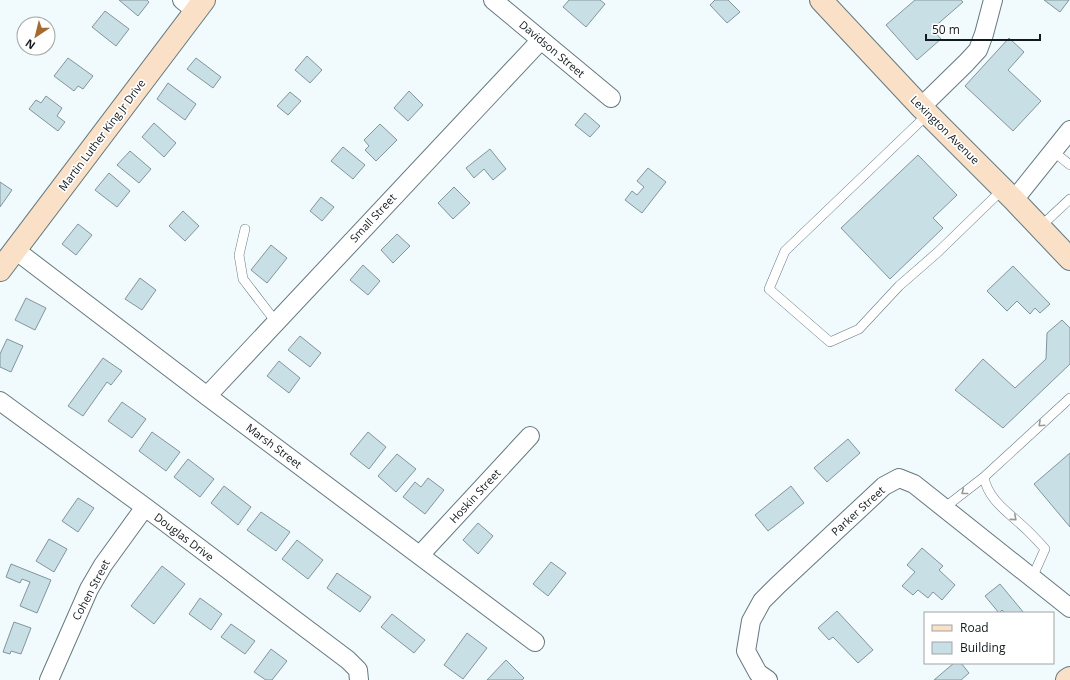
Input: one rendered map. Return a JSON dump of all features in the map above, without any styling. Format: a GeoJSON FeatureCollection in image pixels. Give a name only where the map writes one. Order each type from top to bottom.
{"type":"FeatureCollection","features":[{"type":"Feature","properties":{"kind":"main road","name":"Lexington Avenue"},"geometry":{"type":"LineString","coordinates":[[821,0],[925,110],[1070,259]]}},
{"type":"Feature","properties":{"kind":"main road","name":"Martin Luther King Jr Drive"},"geometry":{"type":"LineString","coordinates":[[0,270],[194,4]]}},
{"type":"Feature","properties":{"kind":"street","name":"Davidson Street"},"geometry":{"type":"LineString","coordinates":[[493,0],[540,41],[611,98]]}},
{"type":"Feature","properties":{"kind":"street"},"geometry":{"type":"LineString","coordinates":[[925,110],[978,50],[993,0]]}},
{"type":"Feature","properties":{"kind":"street","name":"Small Street"},"geometry":{"type":"LineString","coordinates":[[207,396],[540,41]]}},
{"type":"Feature","properties":{"kind":"street"},"geometry":{"type":"LineString","coordinates":[[1008,194],[1053,151],[1070,130]]}},
{"type":"Feature","properties":{"kind":"street","name":"Marsh Street"},"geometry":{"type":"LineString","coordinates":[[14,249],[535,642]]}},
{"type":"Feature","properties":{"kind":"street","name":"Douglas Drive"},"geometry":{"type":"LineString","coordinates":[[0,401],[145,507],[348,660],[358,670],[359,680]]}},
{"type":"Feature","properties":{"kind":"street","name":"Hoskin Street"},"geometry":{"type":"LineString","coordinates":[[420,555],[530,436]]}},
{"type":"Feature","properties":{"kind":"street","name":"Parker Street"},"geometry":{"type":"LineString","coordinates":[[768,680],[758,673],[746,651],[751,621],[762,601],[884,486],[899,478],[914,484],[1070,608]]}},
{"type":"Feature","properties":{"kind":"street","name":"Cohen Street"},"geometry":{"type":"LineString","coordinates":[[49,680],[93,583],[103,565],[145,507]]}},
{"type":"Feature","properties":{"kind":"lane"},"geometry":{"type":"LineString","coordinates":[[925,110],[785,251],[769,289],[830,342],[859,329],[899,286],[1008,194]]}},
{"type":"Feature","properties":{"kind":"lane"},"geometry":{"type":"LineString","coordinates":[[1053,151],[1070,165]]}},
{"type":"Feature","properties":{"kind":"lane"},"geometry":{"type":"LineString","coordinates":[[1040,227],[1070,199]]}},
{"type":"Feature","properties":{"kind":"lane"},"geometry":{"type":"LineString","coordinates":[[245,229],[239,255],[243,279],[276,322]]}},
{"type":"Feature","properties":{"kind":"lane"},"geometry":{"type":"LineString","coordinates":[[944,508],[984,477],[1070,398]]}},
{"type":"Feature","properties":{"kind":"lane"},"geometry":{"type":"LineString","coordinates":[[984,477],[986,487],[1001,508],[1028,531],[1045,549],[1032,578]]}},
{"type":"Feature","properties":{"kind":"building"},"geometry":{"type":"Polygon","coordinates":[[[119,0],[147,0],[149,2],[138,16],[119,0]]]}},
{"type":"Feature","properties":{"kind":"building"},"geometry":{"type":"Polygon","coordinates":[[[569,0],[600,0],[605,4],[586,27],[563,7],[569,0]]]}},
{"type":"Feature","properties":{"kind":"building"},"geometry":{"type":"Polygon","coordinates":[[[715,0],[728,0],[740,12],[727,23],[710,5],[715,0]]]}},
{"type":"Feature","properties":{"kind":"building"},"geometry":{"type":"Polygon","coordinates":[[[915,0],[961,0],[963,2],[932,29],[941,39],[917,60],[886,25],[915,0]]]}},
{"type":"Feature","properties":{"kind":"building"},"geometry":{"type":"Polygon","coordinates":[[[1044,0],[1069,0],[1060,12],[1044,0]]]}},
{"type":"Feature","properties":{"kind":"building"},"geometry":{"type":"Polygon","coordinates":[[[105,11],[129,29],[116,46],[92,27],[105,11]]]}},
{"type":"Feature","properties":{"kind":"building"},"geometry":{"type":"Polygon","coordinates":[[[1009,38],[1024,52],[1008,70],[1041,101],[1013,131],[965,86],[1009,38]]]}},
{"type":"Feature","properties":{"kind":"building"},"geometry":{"type":"Polygon","coordinates":[[[307,56],[322,70],[310,83],[295,70],[307,56]]]}},
{"type":"Feature","properties":{"kind":"building"},"geometry":{"type":"Polygon","coordinates":[[[68,58],[93,76],[83,89],[78,86],[74,91],[54,76],[68,58]]]}},
{"type":"Feature","properties":{"kind":"building"},"geometry":{"type":"Polygon","coordinates":[[[196,58],[221,77],[213,88],[187,69],[196,58]]]}},
{"type":"Feature","properties":{"kind":"building"},"geometry":{"type":"Polygon","coordinates":[[[168,83],[196,104],[185,120],[157,99],[168,83]]]}},
{"type":"Feature","properties":{"kind":"building"},"geometry":{"type":"Polygon","coordinates":[[[409,91],[423,105],[408,121],[394,108],[409,91]]]}},
{"type":"Feature","properties":{"kind":"building"},"geometry":{"type":"Polygon","coordinates":[[[290,92],[301,101],[288,115],[277,106],[290,92]]]}},
{"type":"Feature","properties":{"kind":"building"},"geometry":{"type":"Polygon","coordinates":[[[46,96],[62,108],[57,116],[65,122],[58,131],[29,109],[36,100],[41,103],[46,96]]]}},
{"type":"Feature","properties":{"kind":"building"},"geometry":{"type":"Polygon","coordinates":[[[585,113],[600,126],[590,137],[575,125],[585,113]]]}},
{"type":"Feature","properties":{"kind":"building"},"geometry":{"type":"Polygon","coordinates":[[[154,123],[176,143],[164,157],[142,137],[154,123]]]}},
{"type":"Feature","properties":{"kind":"building"},"geometry":{"type":"Polygon","coordinates":[[[380,124],[397,140],[376,161],[365,150],[369,146],[364,140],[380,124]]]}},
{"type":"Feature","properties":{"kind":"building"},"geometry":{"type":"Polygon","coordinates":[[[343,147],[365,165],[353,179],[331,161],[343,147]]]}},
{"type":"Feature","properties":{"kind":"building"},"geometry":{"type":"Polygon","coordinates":[[[490,149],[506,169],[493,180],[484,169],[474,178],[466,168],[490,149]]]}},
{"type":"Feature","properties":{"kind":"building"},"geometry":{"type":"Polygon","coordinates":[[[130,151],[151,169],[139,183],[117,165],[130,151]]]}},
{"type":"Feature","properties":{"kind":"building"},"geometry":{"type":"Polygon","coordinates":[[[918,155],[957,195],[933,218],[943,228],[890,279],[841,228],[918,155]]]}},
{"type":"Feature","properties":{"kind":"building"},"geometry":{"type":"Polygon","coordinates":[[[648,168],[666,182],[642,213],[625,200],[632,191],[637,195],[644,187],[637,181],[648,168]]]}},
{"type":"Feature","properties":{"kind":"building"},"geometry":{"type":"Polygon","coordinates":[[[109,173],[130,191],[117,207],[95,190],[109,173]]]}},
{"type":"Feature","properties":{"kind":"building"},"geometry":{"type":"Polygon","coordinates":[[[0,182],[12,190],[0,207],[0,182]]]}},
{"type":"Feature","properties":{"kind":"building"},"geometry":{"type":"Polygon","coordinates":[[[454,187],[470,203],[453,219],[438,203],[454,187]]]}},
{"type":"Feature","properties":{"kind":"building"},"geometry":{"type":"Polygon","coordinates":[[[321,197],[334,207],[322,221],[310,211],[321,197]]]}},
{"type":"Feature","properties":{"kind":"building"},"geometry":{"type":"Polygon","coordinates":[[[183,211],[199,226],[185,241],[169,226],[183,211]]]}},
{"type":"Feature","properties":{"kind":"building"},"geometry":{"type":"Polygon","coordinates":[[[78,224],[92,235],[76,255],[62,244],[78,224]]]}},
{"type":"Feature","properties":{"kind":"building"},"geometry":{"type":"Polygon","coordinates":[[[397,234],[410,246],[393,263],[381,250],[397,234]]]}},
{"type":"Feature","properties":{"kind":"building"},"geometry":{"type":"Polygon","coordinates":[[[271,245],[287,258],[267,283],[251,270],[271,245]]]}},
{"type":"Feature","properties":{"kind":"building"},"geometry":{"type":"Polygon","coordinates":[[[363,265],[380,281],[368,295],[350,280],[363,265]]]}},
{"type":"Feature","properties":{"kind":"building"},"geometry":{"type":"Polygon","coordinates":[[[1013,266],[1050,304],[1040,313],[1035,308],[1030,314],[1017,301],[1007,311],[987,291],[1013,266]]]}},
{"type":"Feature","properties":{"kind":"building"},"geometry":{"type":"Polygon","coordinates":[[[140,278],[156,290],[142,310],[125,299],[140,278]]]}},
{"type":"Feature","properties":{"kind":"building"},"geometry":{"type":"Polygon","coordinates":[[[26,298],[46,308],[35,330],[15,320],[26,298]]]}},
{"type":"Feature","properties":{"kind":"building"},"geometry":{"type":"Polygon","coordinates":[[[1062,320],[1070,328],[1070,364],[1003,428],[955,390],[983,359],[1015,388],[1046,359],[1047,333],[1062,320]]]}},
{"type":"Feature","properties":{"kind":"building"},"geometry":{"type":"Polygon","coordinates":[[[300,336],[321,353],[310,367],[288,350],[300,336]]]}},
{"type":"Feature","properties":{"kind":"building"},"geometry":{"type":"Polygon","coordinates":[[[7,339],[23,346],[11,372],[0,367],[0,354],[7,339]]]}},
{"type":"Feature","properties":{"kind":"building"},"geometry":{"type":"Polygon","coordinates":[[[103,358],[122,371],[111,385],[107,382],[83,416],[68,406],[103,358]]]}},
{"type":"Feature","properties":{"kind":"building"},"geometry":{"type":"Polygon","coordinates":[[[279,361],[300,378],[289,393],[267,376],[279,361]]]}},
{"type":"Feature","properties":{"kind":"building"},"geometry":{"type":"Polygon","coordinates":[[[122,402],[146,419],[132,438],[108,421],[122,402]]]}},
{"type":"Feature","properties":{"kind":"building"},"geometry":{"type":"Polygon","coordinates":[[[152,432],[180,452],[166,471],[139,451],[152,432]]]}},
{"type":"Feature","properties":{"kind":"building"},"geometry":{"type":"Polygon","coordinates":[[[368,432],[386,447],[369,469],[350,454],[368,432]]]}},
{"type":"Feature","properties":{"kind":"building"},"geometry":{"type":"Polygon","coordinates":[[[848,439],[860,453],[827,482],[814,468],[848,439]]]}},
{"type":"Feature","properties":{"kind":"building"},"geometry":{"type":"Polygon","coordinates":[[[1070,453],[1070,527],[1034,484],[1070,453]]]}},
{"type":"Feature","properties":{"kind":"building"},"geometry":{"type":"Polygon","coordinates":[[[397,454],[416,469],[396,492],[378,476],[397,454]]]}},
{"type":"Feature","properties":{"kind":"building"},"geometry":{"type":"Polygon","coordinates":[[[188,459],[214,479],[200,497],[174,477],[188,459]]]}},
{"type":"Feature","properties":{"kind":"building"},"geometry":{"type":"Polygon","coordinates":[[[428,478],[444,490],[425,514],[403,497],[415,482],[421,487],[428,478]]]}},
{"type":"Feature","properties":{"kind":"building"},"geometry":{"type":"Polygon","coordinates":[[[224,486],[251,507],[238,525],[211,503],[224,486]]]}},
{"type":"Feature","properties":{"kind":"building"},"geometry":{"type":"Polygon","coordinates":[[[791,486],[804,503],[768,531],[755,515],[791,486]]]}},
{"type":"Feature","properties":{"kind":"building"},"geometry":{"type":"Polygon","coordinates":[[[78,498],[94,508],[78,532],[62,521],[78,498]]]}},
{"type":"Feature","properties":{"kind":"building"},"geometry":{"type":"Polygon","coordinates":[[[261,512],[290,532],[276,551],[247,530],[261,512]]]}},
{"type":"Feature","properties":{"kind":"building"},"geometry":{"type":"Polygon","coordinates":[[[478,523],[493,536],[478,554],[463,540],[478,523]]]}},
{"type":"Feature","properties":{"kind":"building"},"geometry":{"type":"Polygon","coordinates":[[[49,539],[67,549],[54,572],[36,561],[49,539]]]}},
{"type":"Feature","properties":{"kind":"building"},"geometry":{"type":"Polygon","coordinates":[[[297,540],[323,560],[308,579],[282,559],[297,540]]]}},
{"type":"Feature","properties":{"kind":"building"},"geometry":{"type":"Polygon","coordinates":[[[922,548],[943,566],[939,570],[955,585],[942,600],[933,592],[928,598],[918,590],[913,595],[902,586],[915,572],[907,565],[922,548]]]}},
{"type":"Feature","properties":{"kind":"building"},"geometry":{"type":"Polygon","coordinates":[[[551,562],[566,573],[548,596],[533,584],[551,562]]]}},
{"type":"Feature","properties":{"kind":"building"},"geometry":{"type":"Polygon","coordinates":[[[11,564],[51,580],[37,613],[20,606],[30,582],[22,579],[20,583],[6,577],[11,564]]]}},
{"type":"Feature","properties":{"kind":"building"},"geometry":{"type":"Polygon","coordinates":[[[162,566],[185,584],[154,624],[131,606],[162,566]]]}},
{"type":"Feature","properties":{"kind":"building"},"geometry":{"type":"Polygon","coordinates":[[[337,573],[371,597],[360,612],[327,588],[337,573]]]}},
{"type":"Feature","properties":{"kind":"building"},"geometry":{"type":"Polygon","coordinates":[[[1000,584],[1023,612],[1004,612],[1002,610],[998,612],[985,596],[1000,584]]]}},
{"type":"Feature","properties":{"kind":"building"},"geometry":{"type":"Polygon","coordinates":[[[200,598],[222,614],[211,630],[189,614],[200,598]]]}},
{"type":"Feature","properties":{"kind":"building"},"geometry":{"type":"Polygon","coordinates":[[[837,611],[873,650],[858,663],[833,637],[829,640],[818,628],[837,611]]]}},
{"type":"Feature","properties":{"kind":"building"},"geometry":{"type":"Polygon","coordinates":[[[392,614],[425,640],[414,653],[381,627],[392,614]]]}},
{"type":"Feature","properties":{"kind":"building"},"geometry":{"type":"Polygon","coordinates":[[[14,622],[31,628],[21,654],[11,651],[10,654],[3,652],[14,622]]]}},
{"type":"Feature","properties":{"kind":"building"},"geometry":{"type":"Polygon","coordinates":[[[231,624],[255,641],[245,654],[221,637],[231,624]]]}},
{"type":"Feature","properties":{"kind":"building"},"geometry":{"type":"Polygon","coordinates":[[[467,633],[487,648],[463,679],[444,665],[467,633]]]}},
{"type":"Feature","properties":{"kind":"building"},"geometry":{"type":"Polygon","coordinates":[[[271,649],[287,661],[272,680],[266,680],[254,672],[271,649]]]}},
{"type":"Feature","properties":{"kind":"building"},"geometry":{"type":"Polygon","coordinates":[[[506,660],[524,678],[522,680],[487,680],[506,660]]]}},
{"type":"Feature","properties":{"kind":"building"},"geometry":{"type":"Polygon","coordinates":[[[953,664],[962,664],[969,673],[961,680],[934,680],[953,664]]]}}]}
